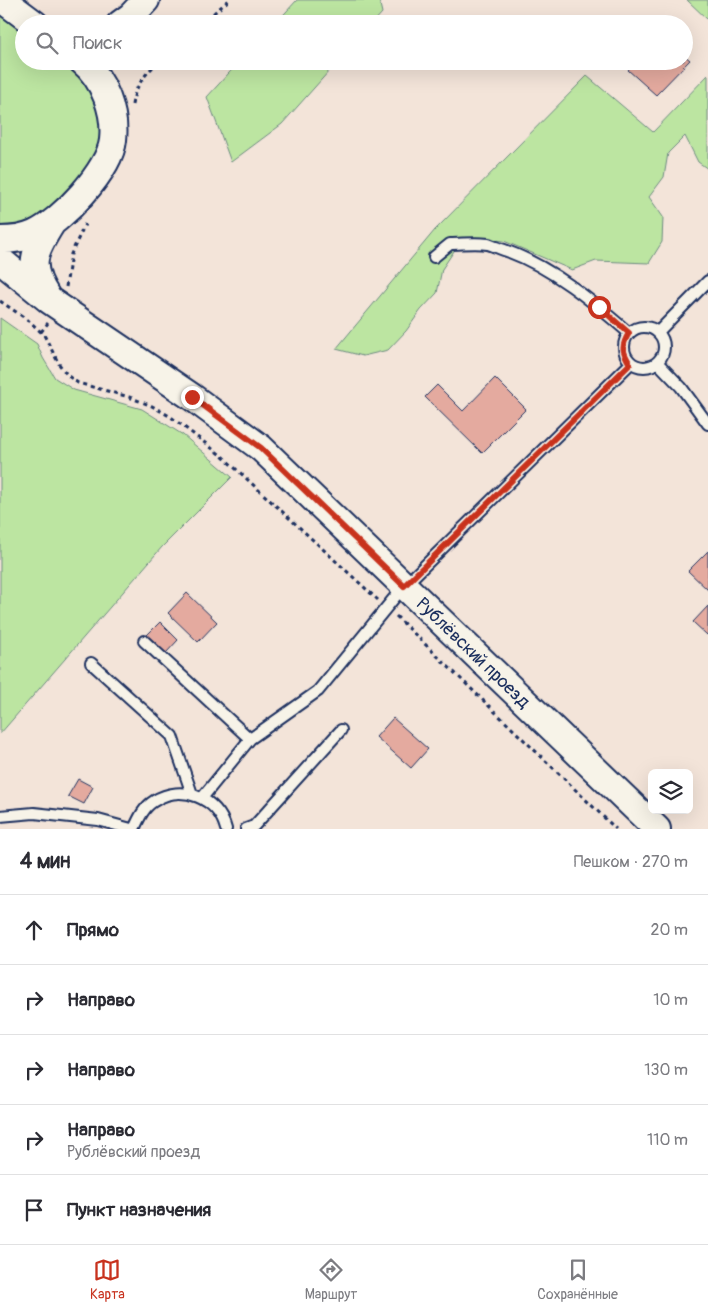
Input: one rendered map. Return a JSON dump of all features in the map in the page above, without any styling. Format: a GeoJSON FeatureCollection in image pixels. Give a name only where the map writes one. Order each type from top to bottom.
{"type":"FeatureCollection","features":[{"type":"Feature","properties":{"kind":"street"},"geometry":{"type":"LineString","coordinates":[[3,0],[23,15]]}},
{"type":"Feature","properties":{"kind":"street"},"geometry":{"type":"LineString","coordinates":[[91,70],[108,97]]}},
{"type":"Feature","properties":{"kind":"street"},"geometry":{"type":"LineString","coordinates":[[0,240],[13,240],[34,234],[52,223],[82,195],[103,167],[113,142],[113,118],[108,97],[109,70]]}},
{"type":"Feature","properties":{"kind":"street"},"geometry":{"type":"LineString","coordinates":[[49,300],[37,280],[34,263],[39,244],[52,223]]}},
{"type":"Feature","properties":{"kind":"street","name":"Рублёвский проезд"},"geometry":{"type":"LineString","coordinates":[[0,260],[49,300],[192,397],[261,448],[657,829]]}},
{"type":"Feature","properties":{"kind":"lane"},"geometry":{"type":"LineString","coordinates":[[434,257],[450,244],[488,244],[520,256],[570,286],[599,307],[629,333]]}},
{"type":"Feature","properties":{"kind":"lane"},"geometry":{"type":"LineString","coordinates":[[658,332],[708,281]]}},
{"type":"Feature","properties":{"kind":"lane"},"geometry":{"type":"LineString","coordinates":[[638,327],[649,327],[658,332],[664,342],[663,355],[658,363],[650,368],[639,368],[630,364],[623,353],[624,341],[629,333],[638,327]]}},
{"type":"Feature","properties":{"kind":"lane"},"geometry":{"type":"LineString","coordinates":[[658,363],[681,387],[708,424]]}},
{"type":"Feature","properties":{"kind":"lane"},"geometry":{"type":"LineString","coordinates":[[197,796],[250,739],[318,691],[404,586],[630,364]]}},
{"type":"Feature","properties":{"kind":"lane"},"geometry":{"type":"LineString","coordinates":[[144,641],[250,739]]}},
{"type":"Feature","properties":{"kind":"lane"},"geometry":{"type":"LineString","coordinates":[[91,663],[172,736],[197,796]]}},
{"type":"Feature","properties":{"kind":"lane"},"geometry":{"type":"LineString","coordinates":[[246,829],[254,826],[341,730]]}},
{"type":"Feature","properties":{"kind":"lane"},"geometry":{"type":"LineString","coordinates":[[0,816],[34,813],[98,820],[132,829],[140,815],[153,801],[163,796],[178,793],[197,796],[214,806],[224,821],[226,829]]}},
{"type":"Feature","properties":{"kind":"path"},"geometry":{"type":"LineString","coordinates":[[212,15],[229,0]]}},
{"type":"Feature","properties":{"kind":"path"},"geometry":{"type":"LineString","coordinates":[[0,301],[28,320],[44,334],[59,364],[68,376],[78,384],[129,397],[152,406],[171,417],[222,456],[386,607],[616,829]]}},
{"type":"Feature","properties":{"kind":"green space"},"geometry":{"type":"Polygon","coordinates":[[[297,0],[379,0],[382,13],[380,15],[283,15],[297,0]]]}},
{"type":"Feature","properties":{"kind":"green space"},"geometry":{"type":"Polygon","coordinates":[[[687,0],[708,0],[708,20],[687,0]]]}},
{"type":"Feature","properties":{"kind":"green space"},"geometry":{"type":"Polygon","coordinates":[[[0,9],[15,20],[15,70],[80,70],[103,119],[98,153],[48,215],[15,228],[0,228],[0,9]]]}},
{"type":"Feature","properties":{"kind":"green space"},"geometry":{"type":"Polygon","coordinates":[[[232,70],[330,70],[282,124],[231,162],[207,97],[232,70]]]}},
{"type":"Feature","properties":{"kind":"green space"},"geometry":{"type":"Polygon","coordinates":[[[708,75],[708,169],[698,162],[685,136],[668,153],[664,177],[649,197],[663,217],[662,242],[649,263],[596,261],[572,270],[504,241],[478,238],[456,248],[442,269],[437,293],[388,350],[363,356],[336,349],[435,230],[587,76],[653,132],[708,75]]]}},
{"type":"Feature","properties":{"kind":"green space"},"geometry":{"type":"Polygon","coordinates":[[[0,318],[37,344],[55,378],[74,390],[142,409],[183,435],[232,477],[162,547],[0,734],[0,318]]]}},
{"type":"Feature","properties":{"kind":"building"},"geometry":{"type":"Polygon","coordinates":[[[628,70],[680,70],[656,95],[628,70]]]}},
{"type":"Feature","properties":{"kind":"building"},"geometry":{"type":"Polygon","coordinates":[[[495,378],[526,409],[482,453],[425,397],[437,385],[463,411],[495,378]]]}},
{"type":"Feature","properties":{"kind":"building"},"geometry":{"type":"Polygon","coordinates":[[[708,551],[708,590],[688,571],[708,551]]]}},
{"type":"Feature","properties":{"kind":"building"},"geometry":{"type":"Polygon","coordinates":[[[187,593],[217,622],[198,642],[168,613],[187,593]]]}},
{"type":"Feature","properties":{"kind":"building"},"geometry":{"type":"Polygon","coordinates":[[[708,606],[708,634],[707,635],[693,622],[708,606]]]}},
{"type":"Feature","properties":{"kind":"building"},"geometry":{"type":"Polygon","coordinates":[[[160,622],[178,640],[166,653],[147,635],[160,622]]]}},
{"type":"Feature","properties":{"kind":"building"},"geometry":{"type":"Polygon","coordinates":[[[393,718],[428,749],[411,768],[376,737],[393,718]]]}},
{"type":"Feature","properties":{"kind":"building"},"geometry":{"type":"Polygon","coordinates":[[[78,779],[93,787],[84,804],[68,796],[78,779]]]}},
{"type":"Feature","properties":{"kind":"route"},"geometry":{"type":"LineString","coordinates":[[192,397],[261,448],[404,586],[630,364],[623,353],[624,341],[629,333],[599,307]]}}]}
